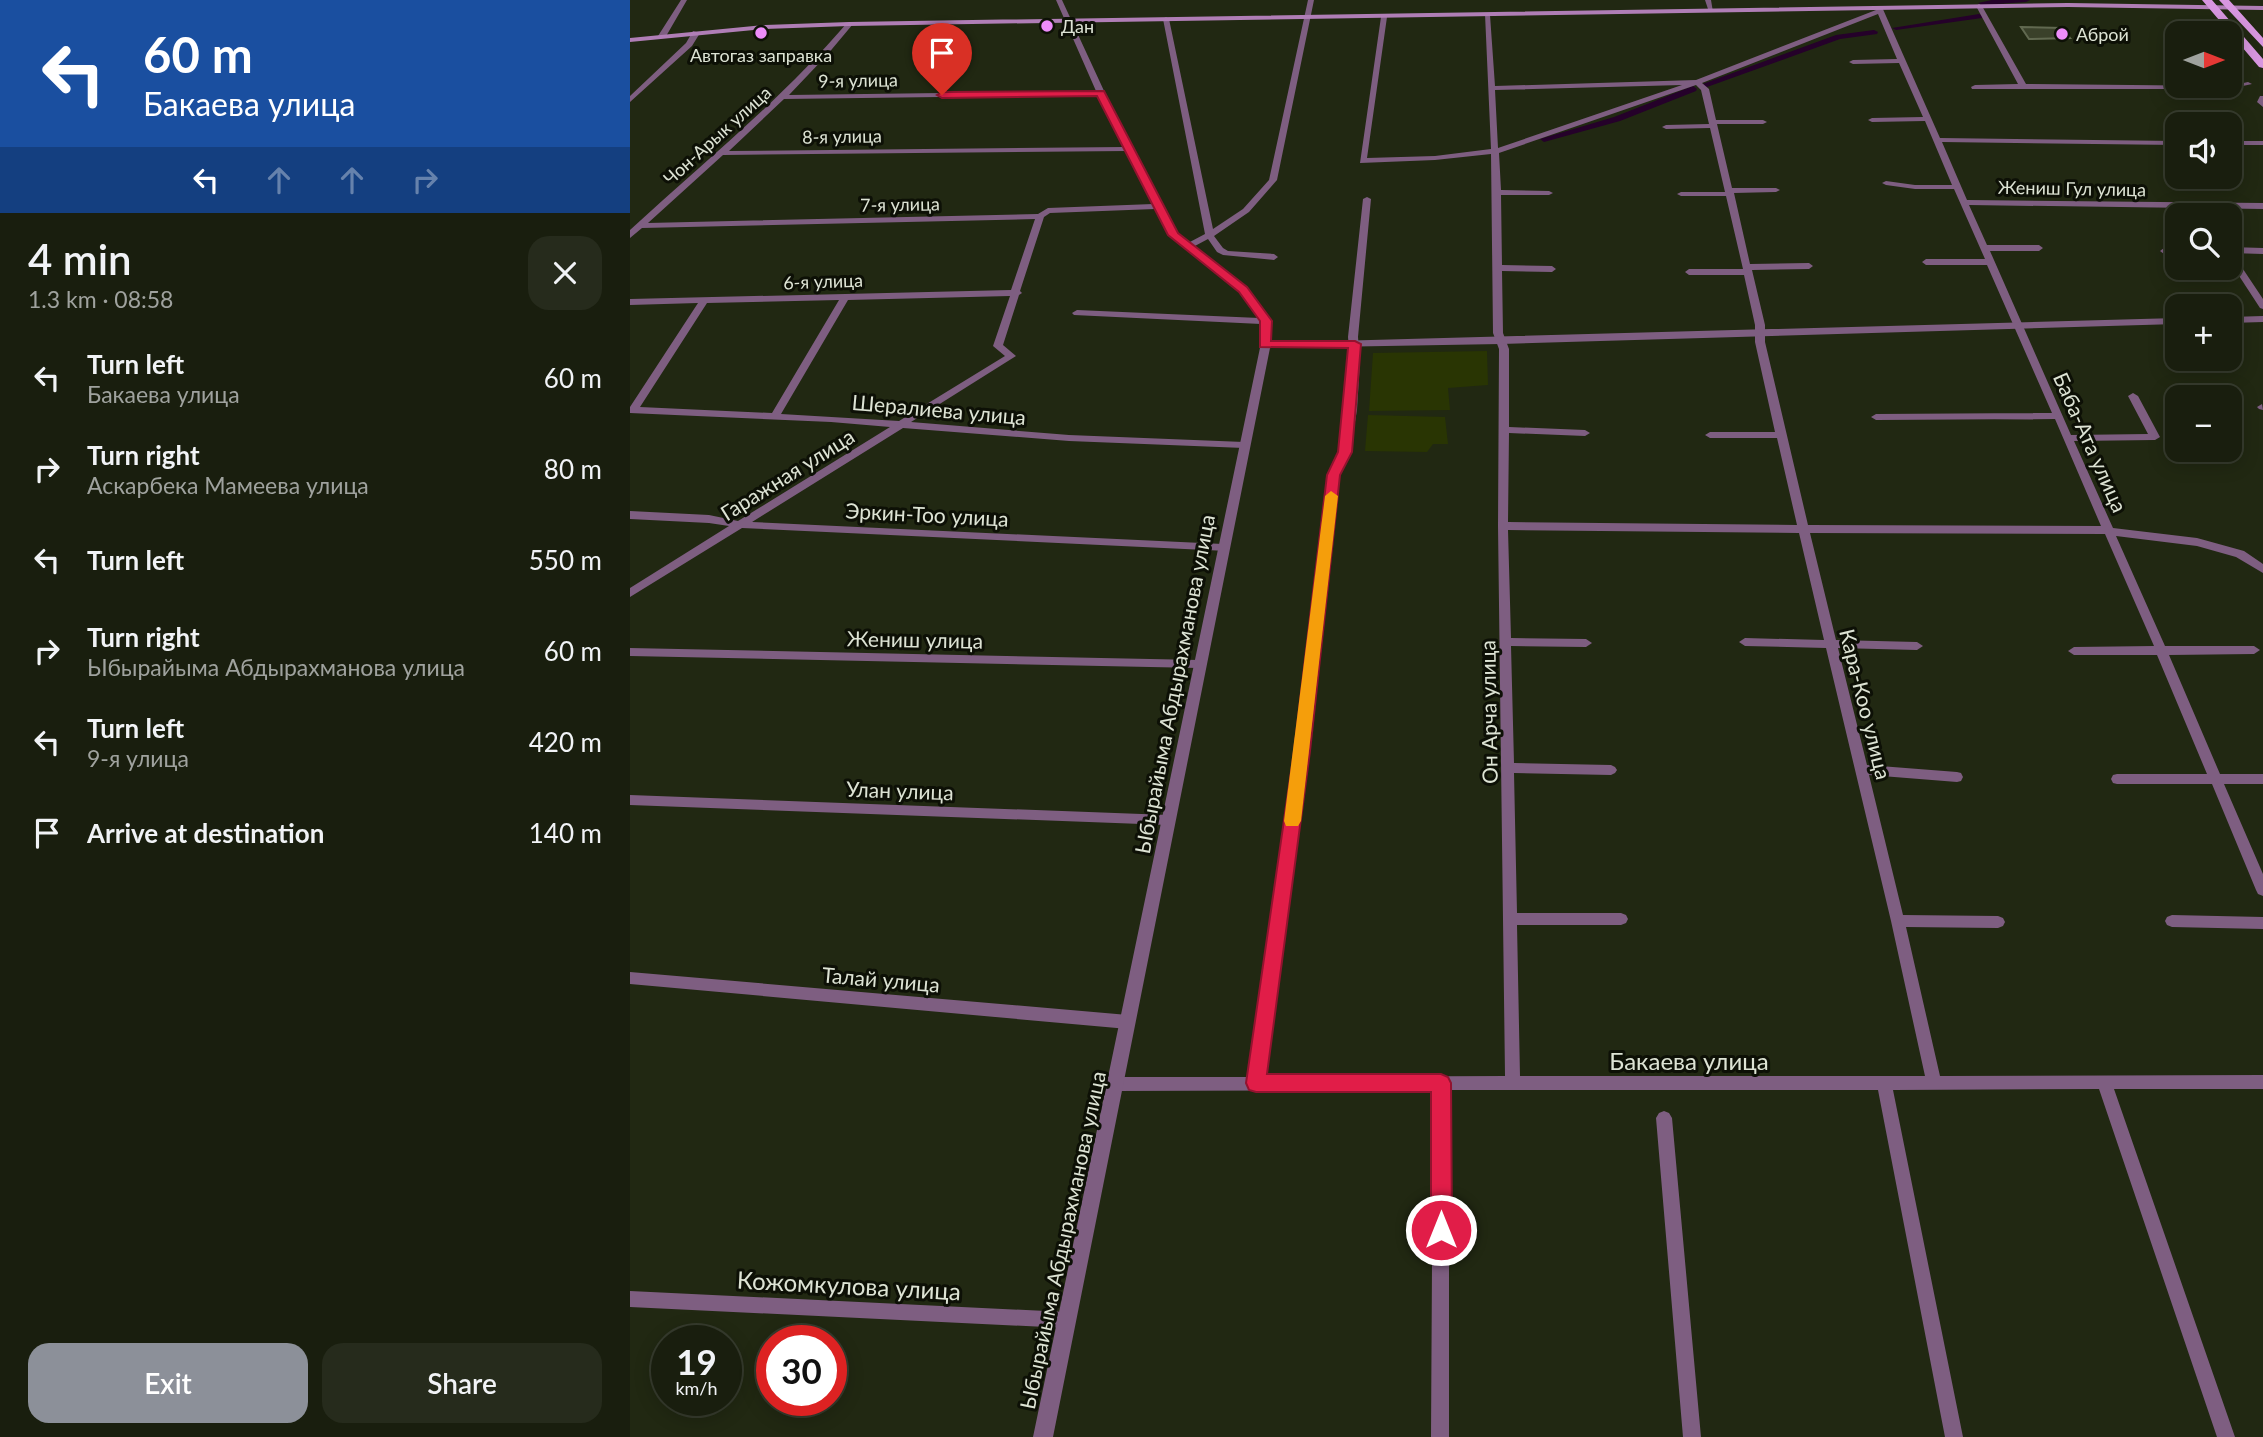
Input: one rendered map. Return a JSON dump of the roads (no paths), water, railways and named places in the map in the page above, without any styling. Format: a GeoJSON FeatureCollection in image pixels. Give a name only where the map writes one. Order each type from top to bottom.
{"type":"FeatureCollection","features":[{"type":"Feature","properties":{"kind":"main road"},"geometry":{"type":"LineString","coordinates":[[630,40],[696,33],[849,24],[1879,9],[2092,2],[2227,3],[2263,8]]}},
{"type":"Feature","properties":{"kind":"main road"},"geometry":{"type":"LineString","coordinates":[[2209,3],[2263,65]]}},
{"type":"Feature","properties":{"kind":"main road"},"geometry":{"type":"LineString","coordinates":[[2227,3],[2263,44]]}},
{"type":"Feature","properties":{"kind":"main road"},"geometry":{"type":"LineString","coordinates":[[2246,43],[2263,44]]}},
{"type":"Feature","properties":{"kind":"street"},"geometry":{"type":"LineString","coordinates":[[663,36],[684,0]]}},
{"type":"Feature","properties":{"kind":"street"},"geometry":{"type":"LineString","coordinates":[[1059,0],[1101,93],[1173,235],[1243,290],[1266,321]]}},
{"type":"Feature","properties":{"kind":"street"},"geometry":{"type":"LineString","coordinates":[[1188,246],[1210,236],[1259,201],[1273,180],[1311,0]]}},
{"type":"Feature","properties":{"kind":"street"},"geometry":{"type":"LineString","coordinates":[[1708,0],[1711,11]]}},
{"type":"Feature","properties":{"kind":"street"},"geometry":{"type":"LineString","coordinates":[[1979,6],[2023,86]]}},
{"type":"Feature","properties":{"kind":"street"},"geometry":{"type":"LineString","coordinates":[[1384,17],[1363,161],[1435,158],[1496,151],[1698,82],[1879,9]]}},
{"type":"Feature","properties":{"kind":"street","name":"Баба-Ата улица"},"geometry":{"type":"LineString","coordinates":[[1879,9],[2162,652],[2263,890]]}},
{"type":"Feature","properties":{"kind":"street","name":"Он Арча улица"},"geometry":{"type":"LineString","coordinates":[[1488,15],[1496,151],[1498,333],[1504,349],[1503,526],[1513,1083]]}},
{"type":"Feature","properties":{"kind":"street"},"geometry":{"type":"LineString","coordinates":[[1166,19],[1210,236],[1220,250],[1227,253],[1274,257]]}},
{"type":"Feature","properties":{"kind":"street","name":"Чон-Арык улица"},"geometry":{"type":"LineString","coordinates":[[630,235],[783,97],[849,24]]}},
{"type":"Feature","properties":{"kind":"street"},"geometry":{"type":"LineString","coordinates":[[630,100],[689,44],[696,33]]}},
{"type":"Feature","properties":{"kind":"street"},"geometry":{"type":"LineString","coordinates":[[1853,62],[1902,61]]}},
{"type":"Feature","properties":{"kind":"street"},"geometry":{"type":"LineString","coordinates":[[1491,88],[1698,82]]}},
{"type":"Feature","properties":{"kind":"street","name":"Кара-Коо улица"},"geometry":{"type":"LineString","coordinates":[[1698,82],[1705,89],[1714,124],[1781,435],[1805,527],[1934,1083]]}},
{"type":"Feature","properties":{"kind":"street"},"geometry":{"type":"LineString","coordinates":[[1975,86],[2229,87],[2248,84]]}},
{"type":"Feature","properties":{"kind":"street","name":"9-я улица"},"geometry":{"type":"LineString","coordinates":[[783,97],[1101,93]]}},
{"type":"Feature","properties":{"kind":"street"},"geometry":{"type":"LineString","coordinates":[[2263,98],[2263,105]]}},
{"type":"Feature","properties":{"kind":"street"},"geometry":{"type":"LineString","coordinates":[[1872,120],[1927,119]]}},
{"type":"Feature","properties":{"kind":"street"},"geometry":{"type":"LineString","coordinates":[[1666,127],[1763,122]]}},
{"type":"Feature","properties":{"kind":"street"},"geometry":{"type":"LineString","coordinates":[[1936,140],[2165,143]]}},
{"type":"Feature","properties":{"kind":"street"},"geometry":{"type":"LineString","coordinates":[[2242,143],[2263,143]]}},
{"type":"Feature","properties":{"kind":"street","name":"8-я улица"},"geometry":{"type":"LineString","coordinates":[[720,153],[1131,149]]}},
{"type":"Feature","properties":{"kind":"street"},"geometry":{"type":"LineString","coordinates":[[1886,183],[1915,187],[1957,187]]}},
{"type":"Feature","properties":{"kind":"street"},"geometry":{"type":"LineString","coordinates":[[1681,194],[1776,190]]}},
{"type":"Feature","properties":{"kind":"street"},"geometry":{"type":"LineString","coordinates":[[1497,192],[1549,193]]}},
{"type":"Feature","properties":{"kind":"street"},"geometry":{"type":"LineString","coordinates":[[1256,1083],[1302,751],[1333,475],[1345,452],[1347,440],[1355,344],[1353,337],[1367,199]]}},
{"type":"Feature","properties":{"kind":"street","name":"Жениш Гул улица"},"geometry":{"type":"LineString","coordinates":[[1964,202],[2165,205]]}},
{"type":"Feature","properties":{"kind":"street","name":"7-я улица"},"geometry":{"type":"LineString","coordinates":[[639,226],[1040,216],[1048,212],[1159,206]]}},
{"type":"Feature","properties":{"kind":"street","name":"Жениш Гул улица"},"geometry":{"type":"LineString","coordinates":[[2242,206],[2263,206]]}},
{"type":"Feature","properties":{"kind":"street","name":"Гаражная улица"},"geometry":{"type":"LineString","coordinates":[[630,593],[1011,356],[998,346],[1040,216]]}},
{"type":"Feature","properties":{"kind":"street"},"geometry":{"type":"LineString","coordinates":[[1984,248],[2039,247]]}},
{"type":"Feature","properties":{"kind":"street"},"geometry":{"type":"LineString","coordinates":[[2242,250],[2263,251]]}},
{"type":"Feature","properties":{"kind":"street"},"geometry":{"type":"LineString","coordinates":[[1926,262],[1990,262]]}},
{"type":"Feature","properties":{"kind":"street"},"geometry":{"type":"LineString","coordinates":[[1689,272],[1808,266]]}},
{"type":"Feature","properties":{"kind":"street"},"geometry":{"type":"LineString","coordinates":[[1498,268],[1552,269]]}},
{"type":"Feature","properties":{"kind":"street"},"geometry":{"type":"LineString","coordinates":[[2242,274],[2263,306]]}},
{"type":"Feature","properties":{"kind":"street","name":"6-я улица"},"geometry":{"type":"LineString","coordinates":[[630,303],[1017,293]]}},
{"type":"Feature","properties":{"kind":"street"},"geometry":{"type":"LineString","coordinates":[[775,416],[846,296]]}},
{"type":"Feature","properties":{"kind":"street"},"geometry":{"type":"LineString","coordinates":[[631,410],[704,301]]}},
{"type":"Feature","properties":{"kind":"street"},"geometry":{"type":"LineString","coordinates":[[1077,313],[1266,321]]}},
{"type":"Feature","properties":{"kind":"street"},"geometry":{"type":"LineString","coordinates":[[2242,320],[2263,319]]}},
{"type":"Feature","properties":{"kind":"street","name":"Ыбырайыма Абдырахманова улица"},"geometry":{"type":"LineString","coordinates":[[1042,1437],[1265,345],[1266,321]]}},
{"type":"Feature","properties":{"kind":"street"},"geometry":{"type":"LineString","coordinates":[[1265,345],[1501,341],[2165,321]]}},
{"type":"Feature","properties":{"kind":"street"},"geometry":{"type":"LineString","coordinates":[[2067,438],[2155,437],[2133,396]]}},
{"type":"Feature","properties":{"kind":"street","name":"Шералиева улица"},"geometry":{"type":"LineString","coordinates":[[631,410],[831,419],[1069,438],[1244,445]]}},
{"type":"Feature","properties":{"kind":"street"},"geometry":{"type":"LineString","coordinates":[[1876,418],[2057,416]]}},
{"type":"Feature","properties":{"kind":"street"},"geometry":{"type":"LineString","coordinates":[[1503,430],[1585,433]]}},
{"type":"Feature","properties":{"kind":"street"},"geometry":{"type":"LineString","coordinates":[[1710,435],[1781,435]]}},
{"type":"Feature","properties":{"kind":"street","name":"Эркин-Тоо улица"},"geometry":{"type":"LineString","coordinates":[[630,515],[709,519],[743,525],[1223,548]]}},
{"type":"Feature","properties":{"kind":"street"},"geometry":{"type":"LineString","coordinates":[[1503,526],[2109,531],[2197,542],[2240,554],[2263,569]]}},
{"type":"Feature","properties":{"kind":"street"},"geometry":{"type":"LineString","coordinates":[[1505,642],[1587,643]]}},
{"type":"Feature","properties":{"kind":"street"},"geometry":{"type":"LineString","coordinates":[[1745,642],[1917,646]]}},
{"type":"Feature","properties":{"kind":"street"},"geometry":{"type":"LineString","coordinates":[[2074,651],[2254,650]]}},
{"type":"Feature","properties":{"kind":"street","name":"Жениш улица"},"geometry":{"type":"LineString","coordinates":[[630,652],[1199,664]]}},
{"type":"Feature","properties":{"kind":"street"},"geometry":{"type":"LineString","coordinates":[[1509,768],[1611,770]]}},
{"type":"Feature","properties":{"kind":"street"},"geometry":{"type":"LineString","coordinates":[[1862,771],[1957,776]]}},
{"type":"Feature","properties":{"kind":"street"},"geometry":{"type":"LineString","coordinates":[[2117,779],[2263,779]]}},
{"type":"Feature","properties":{"kind":"street","name":"Улан улица"},"geometry":{"type":"LineString","coordinates":[[630,800],[1168,820]]}},
{"type":"Feature","properties":{"kind":"street"},"geometry":{"type":"LineString","coordinates":[[1509,919],[1621,919]]}},
{"type":"Feature","properties":{"kind":"street"},"geometry":{"type":"LineString","coordinates":[[1898,921],[1998,922]]}},
{"type":"Feature","properties":{"kind":"street"},"geometry":{"type":"LineString","coordinates":[[2172,921],[2263,923]]}},
{"type":"Feature","properties":{"kind":"street","name":"Талай улица"},"geometry":{"type":"LineString","coordinates":[[630,978],[1128,1022]]}},
{"type":"Feature","properties":{"kind":"street"},"geometry":{"type":"LineString","coordinates":[[2104,1082],[2226,1437]]}},
{"type":"Feature","properties":{"kind":"street","name":"Бакаева улица"},"geometry":{"type":"LineString","coordinates":[[1115,1084],[2263,1082]]}},
{"type":"Feature","properties":{"kind":"street"},"geometry":{"type":"LineString","coordinates":[[1440,1437],[1441,1083]]}},
{"type":"Feature","properties":{"kind":"street"},"geometry":{"type":"LineString","coordinates":[[1884,1083],[1954,1437]]}},
{"type":"Feature","properties":{"kind":"street"},"geometry":{"type":"LineString","coordinates":[[1664,1118],[1692,1437]]}},
{"type":"Feature","properties":{"kind":"street","name":"Кожомкулова улица"},"geometry":{"type":"LineString","coordinates":[[630,1300],[1066,1320]]}},
{"type":"Feature","properties":{"kind":"waterway"},"geometry":{"type":"LineString","coordinates":[[1982,3],[2026,0]]}},
{"type":"Feature","properties":{"kind":"waterway"},"geometry":{"type":"LineString","coordinates":[[1896,28],[1979,16]]}},
{"type":"Feature","properties":{"kind":"waterway"},"geometry":{"type":"LineString","coordinates":[[1704,85],[1839,37],[1874,32]]}},
{"type":"Feature","properties":{"kind":"waterway"},"geometry":{"type":"LineString","coordinates":[[1544,139],[1617,119],[1693,89]]}},
{"type":"Feature","properties":{"kind":"place","name":"Дан"},"geometry":{"type":"Point","coordinates":[1047,26]}},
{"type":"Feature","properties":{"kind":"place","name":"Автогаз заправка"},"geometry":{"type":"Point","coordinates":[761,33]}},
{"type":"Feature","properties":{"kind":"place","name":"Аброй"},"geometry":{"type":"Point","coordinates":[2062,34]}}]}
